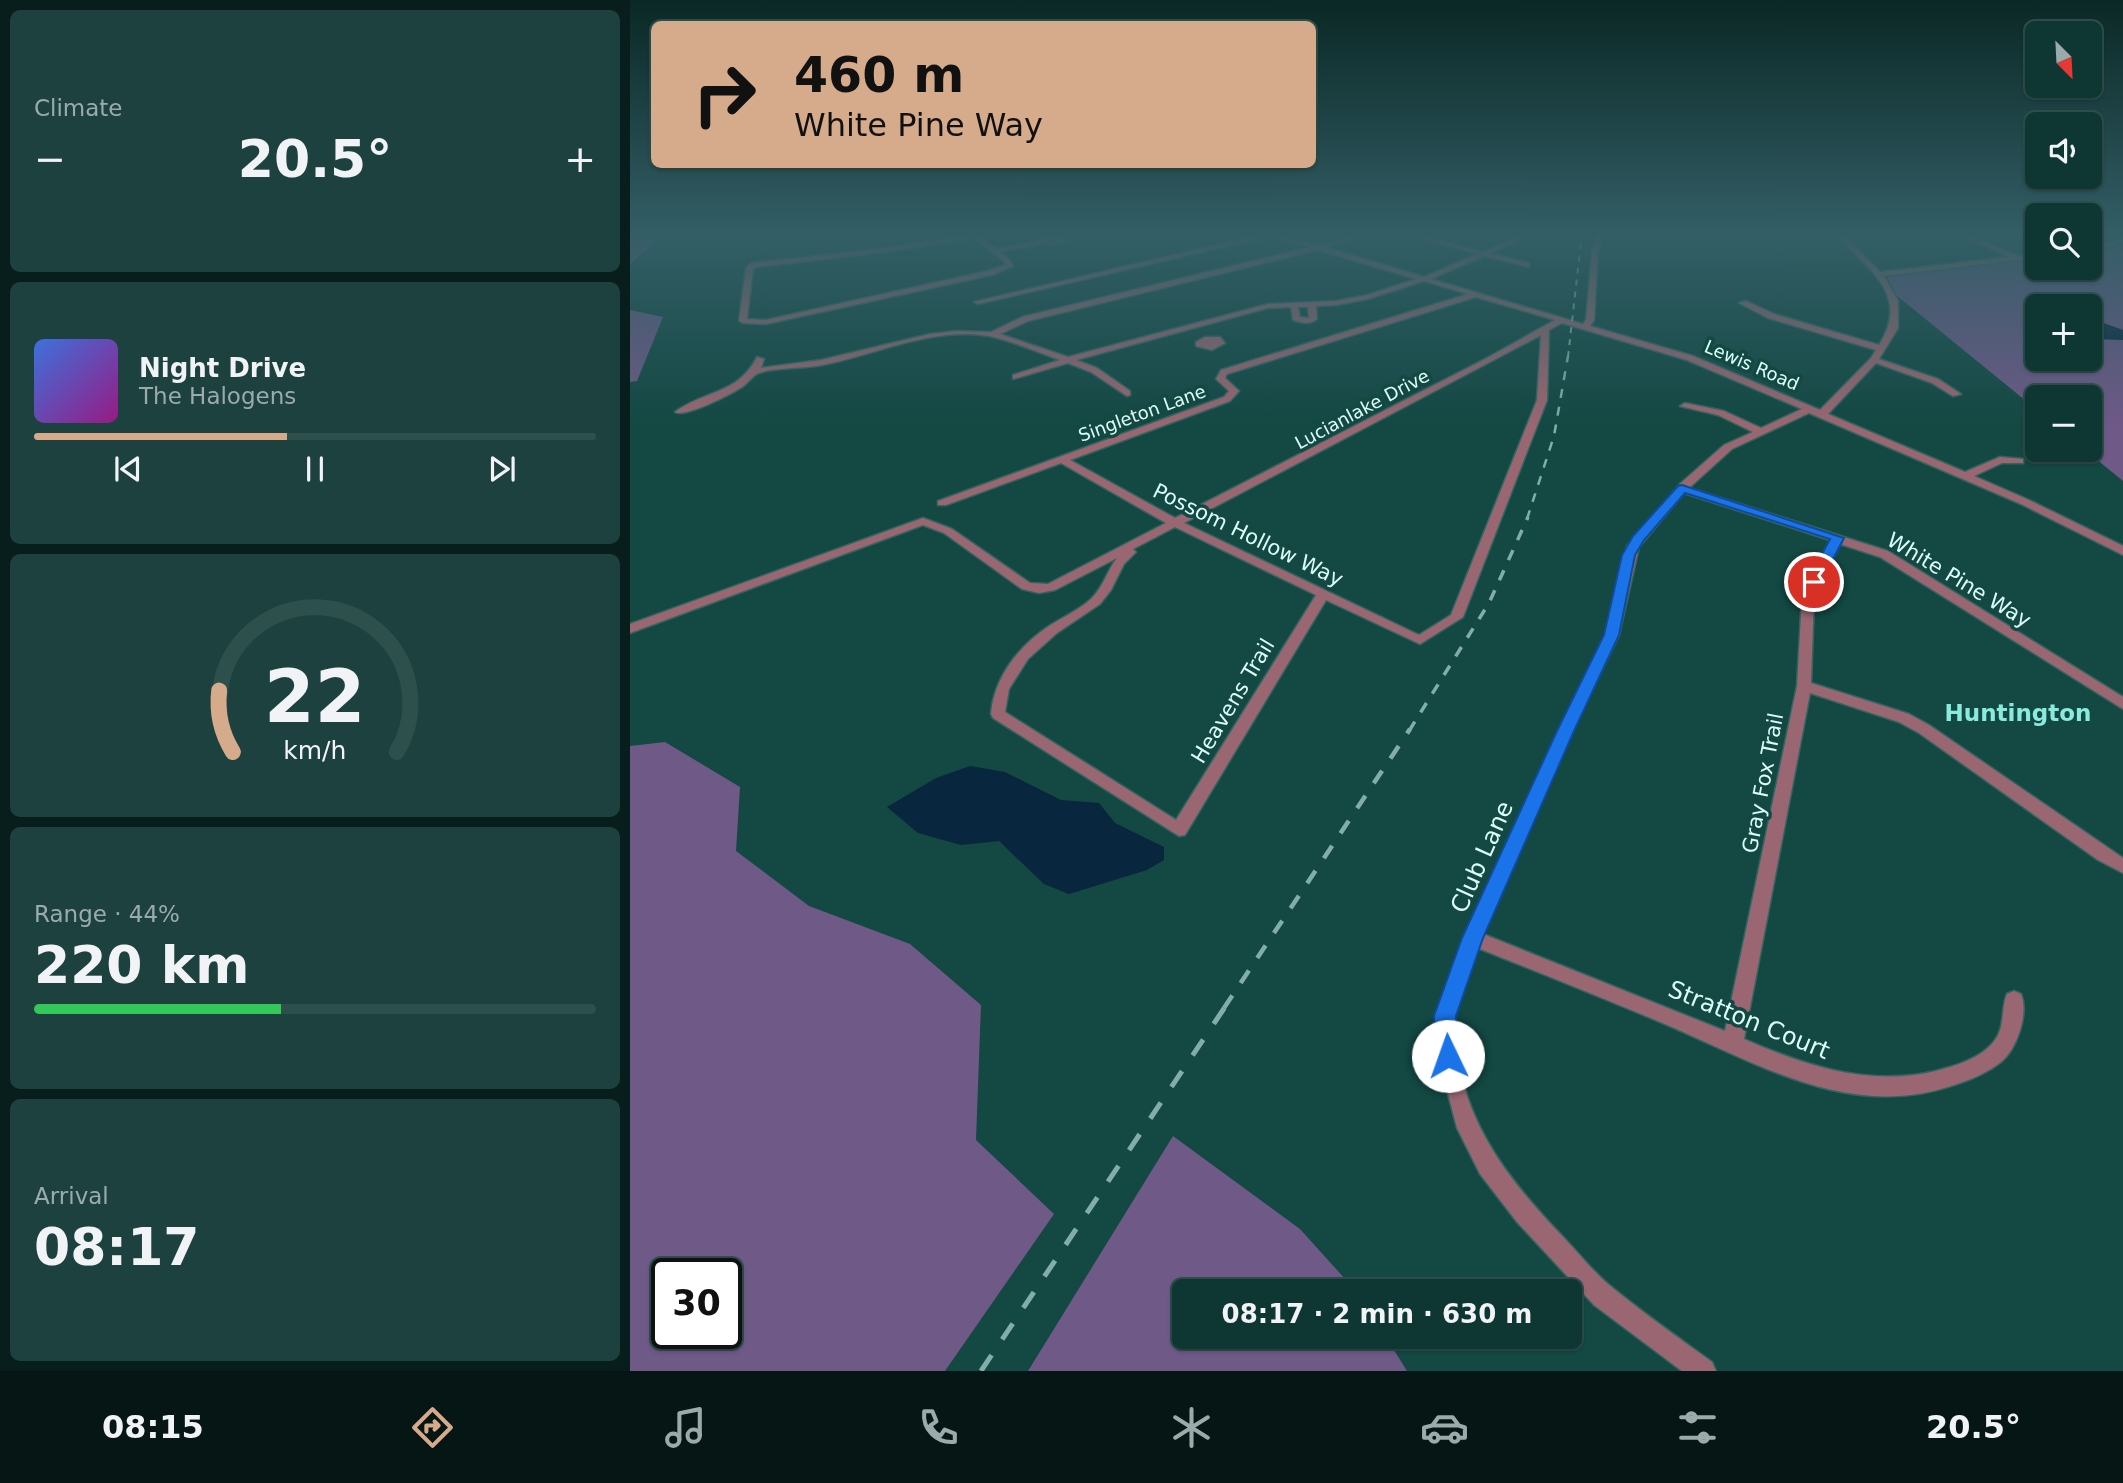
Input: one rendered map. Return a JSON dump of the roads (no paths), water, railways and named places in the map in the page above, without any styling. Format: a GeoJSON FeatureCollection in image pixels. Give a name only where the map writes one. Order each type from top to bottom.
{"type":"FeatureCollection","features":[{"type":"Feature","properties":{"kind":"street"},"geometry":{"type":"LineString","coordinates":[[746,297],[743,321],[766,322],[876,297]]}},
{"type":"Feature","properties":{"kind":"street"},"geometry":{"type":"LineString","coordinates":[[978,302],[1000,297]]}},
{"type":"Feature","properties":{"kind":"street"},"geometry":{"type":"LineString","coordinates":[[993,334],[1034,316],[1112,297]]}},
{"type":"Feature","properties":{"kind":"street"},"geometry":{"type":"LineString","coordinates":[[1016,377],[1107,348],[1268,306],[1367,297]]}},
{"type":"Feature","properties":{"kind":"street","name":"Singleton Lane"},"geometry":{"type":"LineString","coordinates":[[942,503],[1227,399],[1234,391],[1220,379],[1224,372],[1466,297]]}},
{"type":"Feature","properties":{"kind":"street","name":"Lewis Road"},"geometry":{"type":"LineString","coordinates":[[1486,297],[1690,358],[1966,476],[2123,551]]}},
{"type":"Feature","properties":{"kind":"street"},"geometry":{"type":"LineString","coordinates":[[1586,326],[1590,320],[1592,297]]}},
{"type":"Feature","properties":{"kind":"street","name":"Club Lane"},"geometry":{"type":"LineString","coordinates":[[1703,1371],[1603,1296],[1525,1214],[1488,1166],[1468,1128],[1448,1056],[1445,1016],[1472,938],[1565,731],[1612,635],[1633,546],[1682,489],[1728,447],[1760,431],[1816,412],[1874,360],[1894,328],[1896,312],[1892,297]]}},
{"type":"Feature","properties":{"kind":"street"},"geometry":{"type":"LineString","coordinates":[[1744,303],[1771,316],[1882,349]]}},
{"type":"Feature","properties":{"kind":"street"},"geometry":{"type":"LineString","coordinates":[[1294,304],[1298,319],[1313,319],[1312,304]]}},
{"type":"Feature","properties":{"kind":"street","name":"Lucianlake Drive"},"geometry":{"type":"LineString","coordinates":[[1180,526],[1563,319]]}},
{"type":"Feature","properties":{"kind":"street"},"geometry":{"type":"LineString","coordinates":[[1185,328],[1205,340]]}},
{"type":"Feature","properties":{"kind":"street","name":"Possom Hollow Way"},"geometry":{"type":"LineString","coordinates":[[1061,459],[1180,526],[1420,640],[1457,617],[1542,400],[1545,329]]}},
{"type":"Feature","properties":{"kind":"street"},"geometry":{"type":"LineString","coordinates":[[680,412],[740,384],[756,371],[821,363],[939,335],[993,334],[1099,372],[1127,393]]}},
{"type":"Feature","properties":{"kind":"street"},"geometry":{"type":"LineString","coordinates":[[756,371],[760,359]]}},
{"type":"Feature","properties":{"kind":"street"},"geometry":{"type":"LineString","coordinates":[[1874,360],[1935,381],[1956,394]]}},
{"type":"Feature","properties":{"kind":"street"},"geometry":{"type":"LineString","coordinates":[[1685,406],[1713,411],[1760,431]]}},
{"type":"Feature","properties":{"kind":"street"},"geometry":{"type":"LineString","coordinates":[[1966,476],[2000,460],[2019,461]]}},
{"type":"Feature","properties":{"kind":"street","name":"White Pine Way"},"geometry":{"type":"LineString","coordinates":[[1682,489],[1837,538],[1897,561],[2123,704]]}},
{"type":"Feature","properties":{"kind":"street"},"geometry":{"type":"LineString","coordinates":[[630,629],[923,521],[936,524],[1027,586],[1039,589],[1056,585],[1180,526]]}},
{"type":"Feature","properties":{"kind":"street","name":"Heavens Trail"},"geometry":{"type":"LineString","coordinates":[[1180,526],[1122,557],[1103,594],[1032,646],[1004,684],[998,706],[998,714],[1179,830],[1323,594]]}},
{"type":"Feature","properties":{"kind":"street","name":"Gray Fox Trail"},"geometry":{"type":"LineString","coordinates":[[1733,1041],[1804,686],[1808,597],[1837,538]]}},
{"type":"Feature","properties":{"kind":"street"},"geometry":{"type":"LineString","coordinates":[[1804,686],[1903,718],[1924,729],[2104,856],[2123,866]]}},
{"type":"Feature","properties":{"kind":"street","name":"Stratton Court"},"geometry":{"type":"LineString","coordinates":[[1472,938],[1733,1041],[1792,1069],[1836,1083],[1871,1088],[1912,1087],[1950,1078],[1988,1060],[2006,1044],[2014,1000]]}},
{"type":"Feature","properties":{"kind":"water"},"geometry":{"type":"Polygon","coordinates":[[[2102,322],[2123,330],[2123,340],[2102,339],[2102,322]]]}},
{"type":"Feature","properties":{"kind":"water"},"geometry":{"type":"Polygon","coordinates":[[[970,766],[1005,772],[1061,800],[1099,803],[1115,823],[1164,847],[1164,860],[1147,870],[1069,894],[1044,884],[999,841],[961,845],[918,833],[887,807],[936,778],[970,766]]]}},
{"type":"Feature","properties":{"kind":"railway"},"geometry":{"type":"LineString","coordinates":[[1568,357],[1575,297]]}},
{"type":"Feature","properties":{"kind":"railway"},"geometry":{"type":"LineString","coordinates":[[1527,519],[1554,436],[1568,356]]}},
{"type":"Feature","properties":{"kind":"railway"},"geometry":{"type":"LineString","coordinates":[[1409,731],[1489,603],[1528,517]]}},
{"type":"Feature","properties":{"kind":"railway"},"geometry":{"type":"LineString","coordinates":[[1224,1008],[1410,729]]}},
{"type":"Feature","properties":{"kind":"railway"},"geometry":{"type":"LineString","coordinates":[[981,1371],[1225,1007]]}},
{"type":"Feature","properties":{"kind":"district","name":"Huntington"},"geometry":{"type":"Point","coordinates":[2018,713]}}]}
